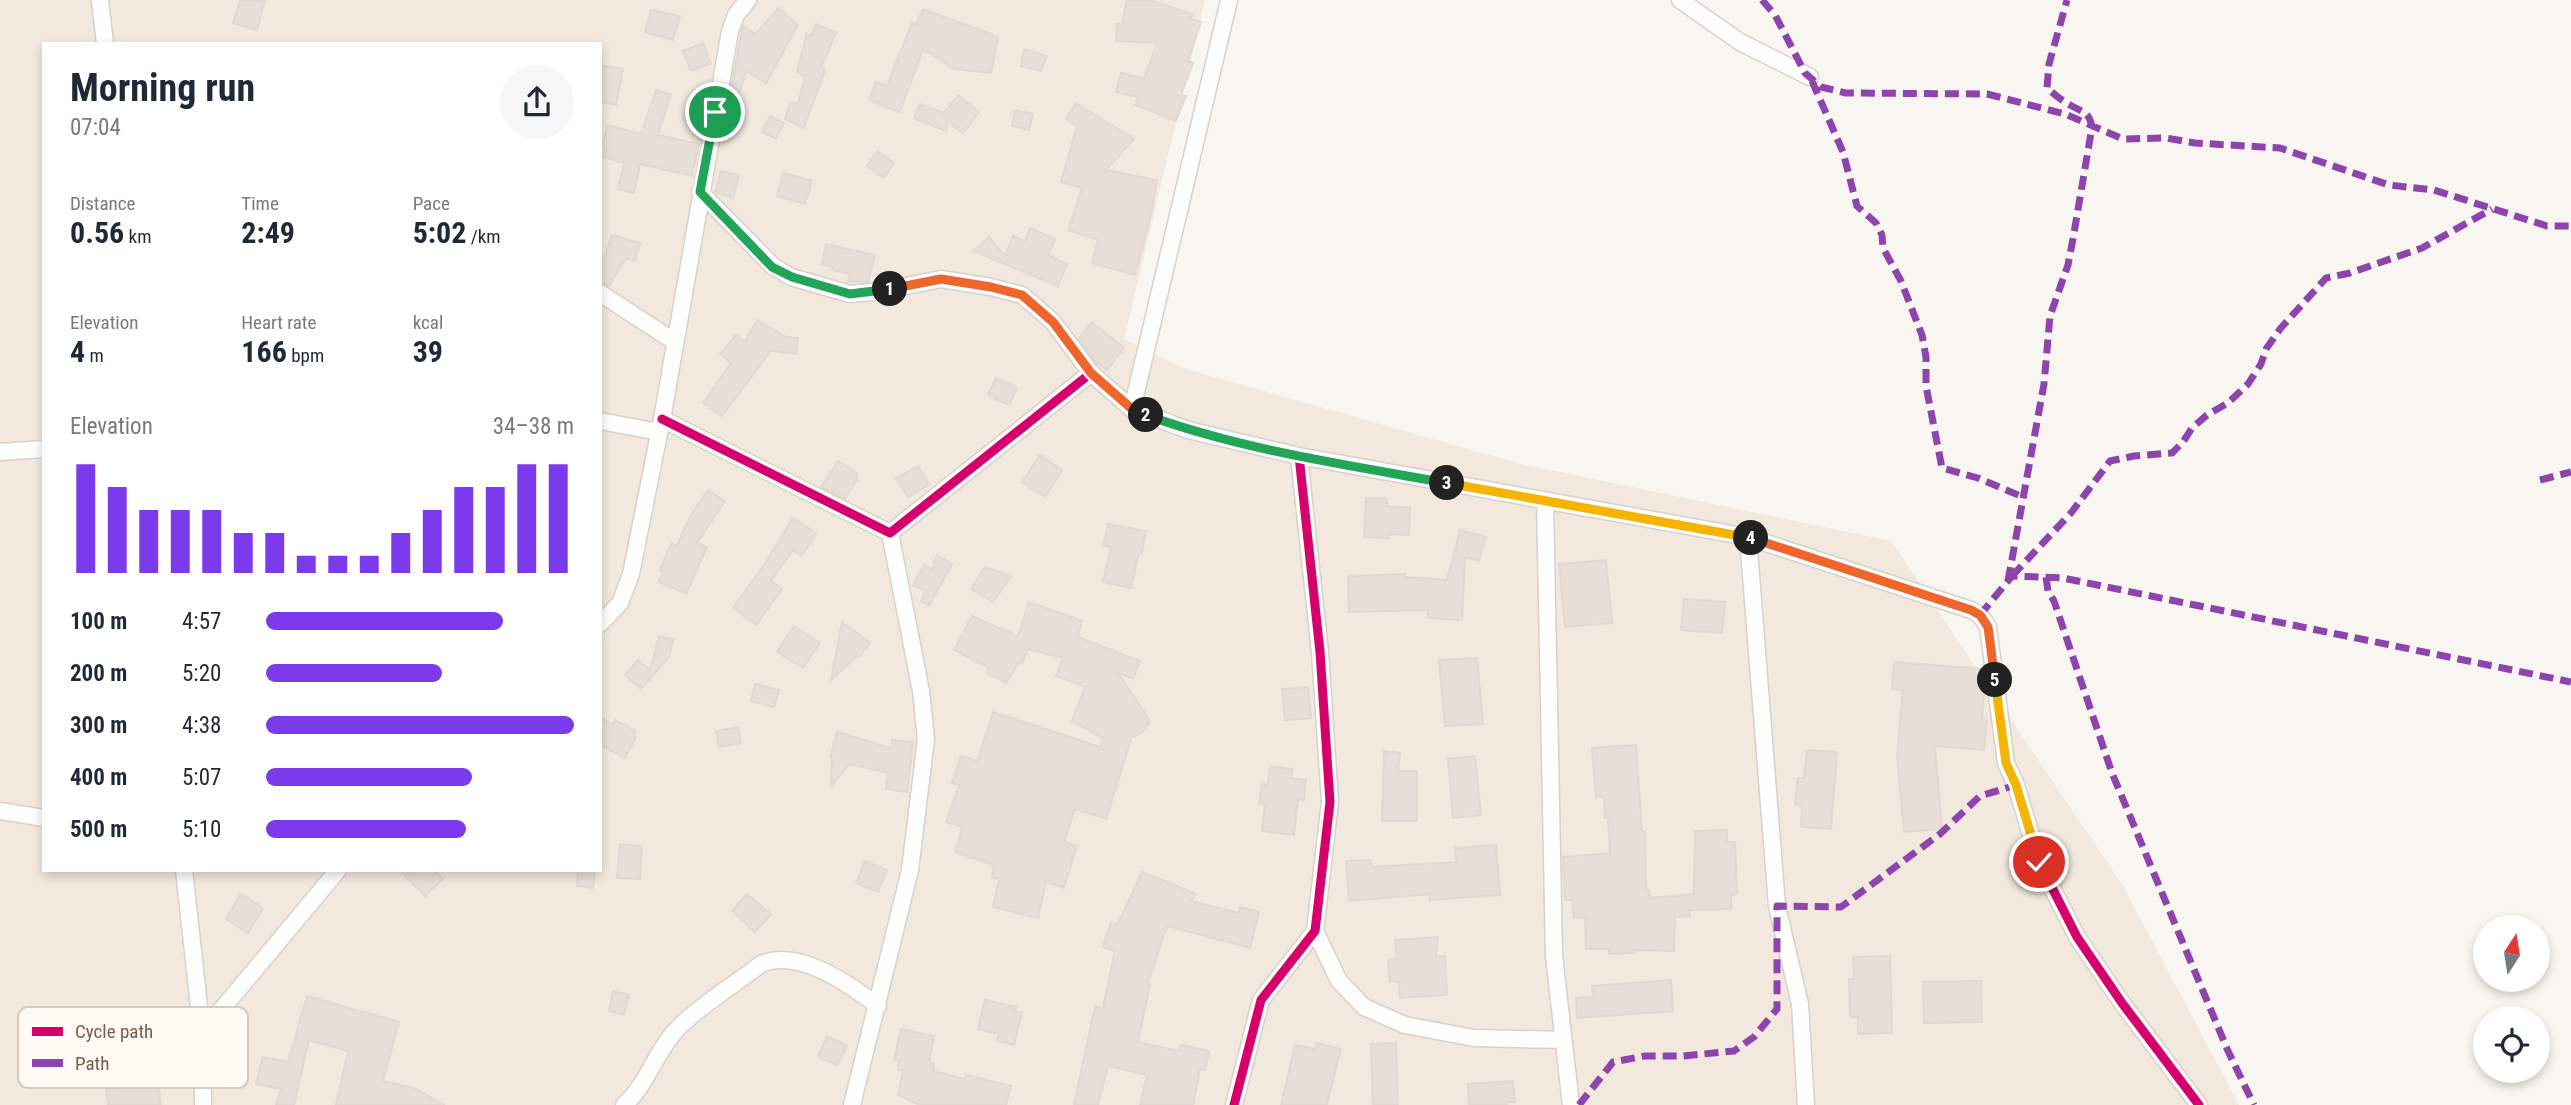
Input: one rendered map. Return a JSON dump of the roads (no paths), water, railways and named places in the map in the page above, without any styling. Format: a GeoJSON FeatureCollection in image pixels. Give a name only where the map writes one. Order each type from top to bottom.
{"type":"FeatureCollection","features":[{"type":"Feature","properties":{"kind":"street"},"geometry":{"type":"LineString","coordinates":[[100,0],[104,42]]}},
{"type":"Feature","properties":{"kind":"street"},"geometry":{"type":"LineString","coordinates":[[602,622],[620,603],[631,575],[661,425],[730,31],[736,15],[748,0]]}},
{"type":"Feature","properties":{"kind":"street"},"geometry":{"type":"LineString","coordinates":[[1132,409],[1228,0]]}},
{"type":"Feature","properties":{"kind":"street"},"geometry":{"type":"LineString","coordinates":[[1680,0],[1740,42],[1810,77]]}},
{"type":"Feature","properties":{"kind":"street"},"geometry":{"type":"LineString","coordinates":[[700,192],[772,267],[792,277],[850,294],[941,279],[1022,295],[1053,322],[1091,373],[1132,409],[1188,430],[1299,456],[1748,537],[1980,615],[1988,627],[2006,763],[2016,785],[2039,862],[2077,937],[2122,1003],[2199,1105]]}},
{"type":"Feature","properties":{"kind":"street"},"geometry":{"type":"LineString","coordinates":[[602,294],[675,342]]}},
{"type":"Feature","properties":{"kind":"street"},"geometry":{"type":"LineString","coordinates":[[890,533],[1091,373]]}},
{"type":"Feature","properties":{"kind":"street"},"geometry":{"type":"LineString","coordinates":[[602,421],[661,425],[890,533]]}},
{"type":"Feature","properties":{"kind":"street"},"geometry":{"type":"LineString","coordinates":[[0,452],[42,449]]}},
{"type":"Feature","properties":{"kind":"street"},"geometry":{"type":"LineString","coordinates":[[1234,1105],[1261,999],[1315,931],[1330,802],[1321,653],[1299,456]]}},
{"type":"Feature","properties":{"kind":"street"},"geometry":{"type":"LineString","coordinates":[[1545,500],[1554,956],[1571,1105]]}},
{"type":"Feature","properties":{"kind":"street"},"geometry":{"type":"LineString","coordinates":[[852,1105],[910,870],[926,739],[921,691],[890,533]]}},
{"type":"Feature","properties":{"kind":"street"},"geometry":{"type":"LineString","coordinates":[[1748,537],[1777,906],[1800,1004],[1805,1105]]}},
{"type":"Feature","properties":{"kind":"street"},"geometry":{"type":"LineString","coordinates":[[0,811],[42,818]]}},
{"type":"Feature","properties":{"kind":"street"},"geometry":{"type":"LineString","coordinates":[[184,872],[199,1007]]}},
{"type":"Feature","properties":{"kind":"street"},"geometry":{"type":"LineString","coordinates":[[224,1007],[336,872]]}},
{"type":"Feature","properties":{"kind":"street"},"geometry":{"type":"LineString","coordinates":[[1315,931],[1339,981],[1364,1007],[1374,1012],[1405,1025],[1474,1038],[1563,1040]]}},
{"type":"Feature","properties":{"kind":"street"},"geometry":{"type":"LineString","coordinates":[[624,1105],[640,1086],[678,1028],[761,964],[775,958],[800,962],[822,971],[878,1006]]}}]}
